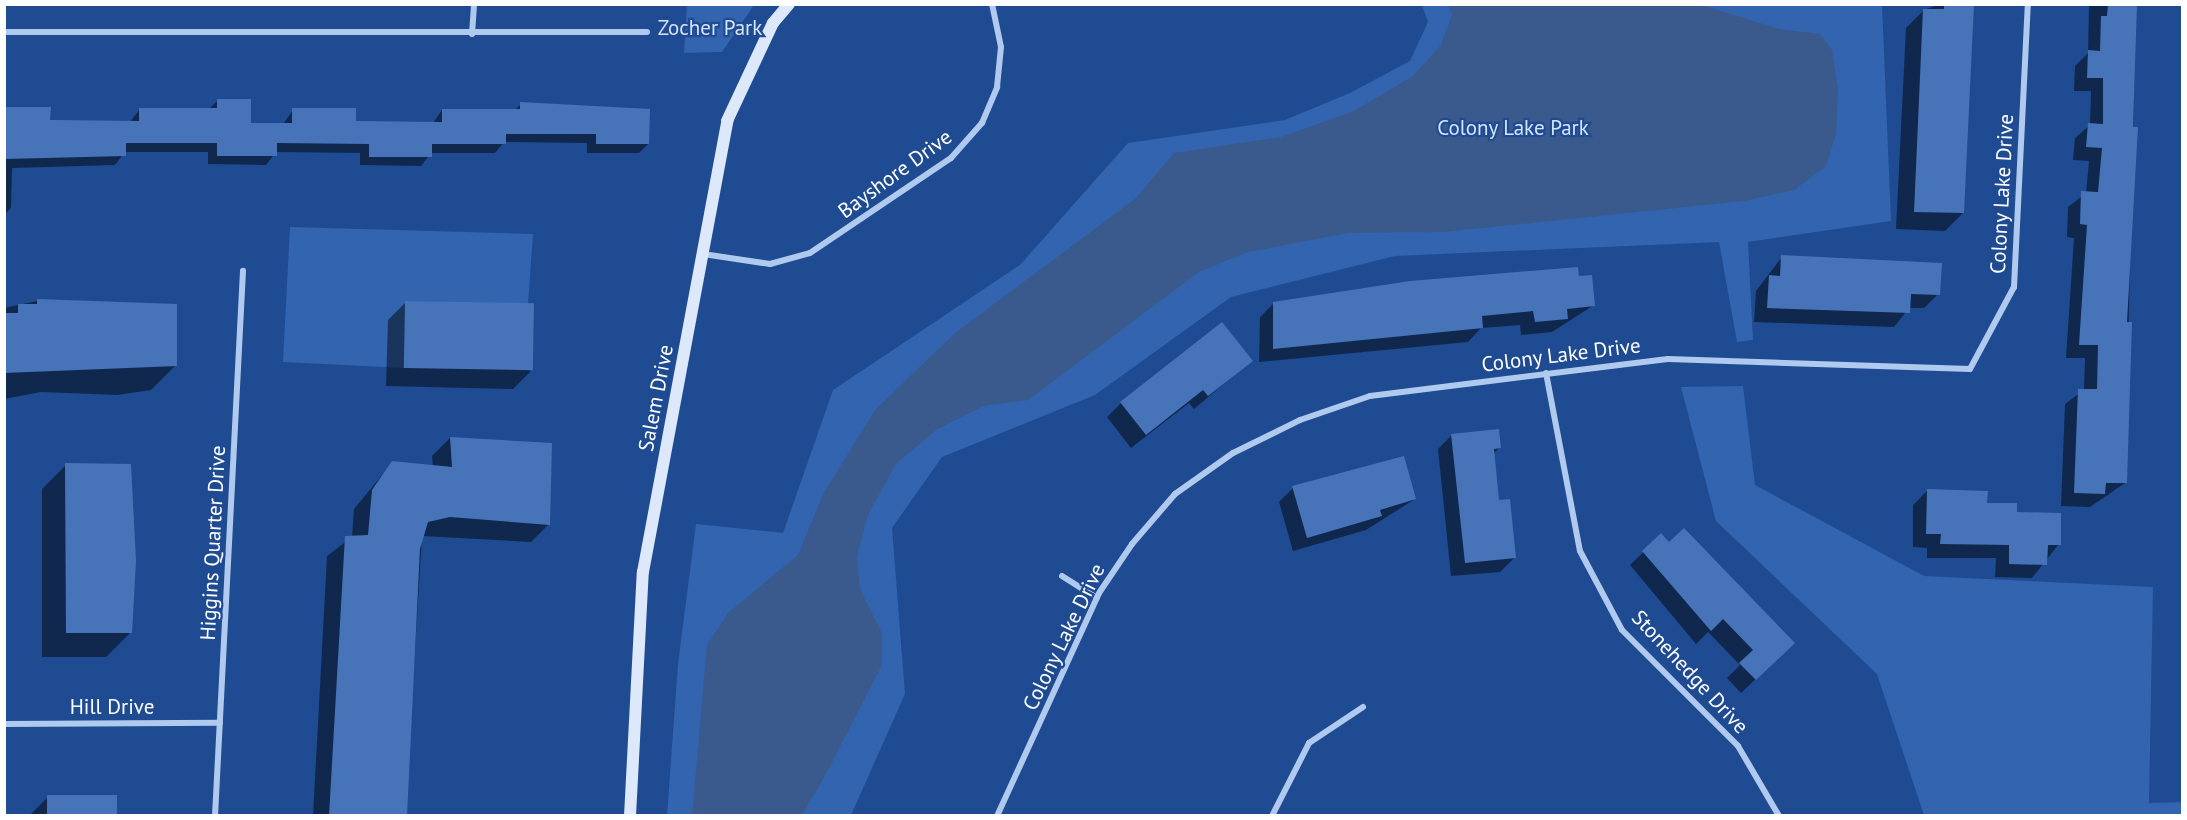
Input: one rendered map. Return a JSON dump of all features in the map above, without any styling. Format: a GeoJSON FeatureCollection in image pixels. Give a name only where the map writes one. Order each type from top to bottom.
{"type":"FeatureCollection","features":[{"type":"Feature","properties":{"kind":"street"},"geometry":{"type":"LineString","coordinates":[[472,34],[474,4]]}},
{"type":"Feature","properties":{"kind":"street","name":"Salem Drive"},"geometry":{"type":"LineString","coordinates":[[630,816],[643,572],[727,121],[773,23],[789,4]]}},
{"type":"Feature","properties":{"kind":"street","name":"Bayshore Drive"},"geometry":{"type":"LineString","coordinates":[[703,254],[770,264],[810,253],[951,158],[982,123],[997,87],[1001,47],[992,4]]}},
{"type":"Feature","properties":{"kind":"street","name":"Colony Lake Drive"},"geometry":{"type":"LineString","coordinates":[[997,816],[1097,598],[1132,544],[1175,494],[1233,453],[1370,396],[1668,359],[1970,369],[2014,287],[2028,4]]}},
{"type":"Feature","properties":{"kind":"street"},"geometry":{"type":"LineString","coordinates":[[4,32],[472,34],[647,32]]}},
{"type":"Feature","properties":{"kind":"street","name":"Higgins Quarter Drive"},"geometry":{"type":"LineString","coordinates":[[214,816],[243,272]]}},
{"type":"Feature","properties":{"kind":"street","name":"Stonehedge Drive"},"geometry":{"type":"LineString","coordinates":[[1546,373],[1580,551],[1623,630],[1738,746],[1779,816]]}},
{"type":"Feature","properties":{"kind":"street"},"geometry":{"type":"LineString","coordinates":[[1062,576],[1097,598]]}},
{"type":"Feature","properties":{"kind":"street"},"geometry":{"type":"LineString","coordinates":[[1272,816],[1309,742],[1363,707]]}},
{"type":"Feature","properties":{"kind":"street","name":"Hill Drive"},"geometry":{"type":"LineString","coordinates":[[4,724],[220,723]]}},
{"type":"Feature","properties":{"kind":"green space","name":"Zocher Park"},"geometry":{"type":"Polygon","coordinates":[[[687,4],[754,5],[722,52],[684,53],[687,4]]]}},
{"type":"Feature","properties":{"kind":"green space","name":"Colony Lake Park"},"geometry":{"type":"Polygon","coordinates":[[[1422,5],[1882,5],[1891,221],[1748,242],[1753,340],[1737,342],[1719,242],[1395,256],[1231,297],[1095,395],[942,457],[892,528],[905,694],[851,815],[667,816],[678,664],[696,524],[783,533],[833,390],[1020,265],[1128,143],[1285,120],[1350,93],[1410,61],[1428,22],[1422,5]]]}},
{"type":"Feature","properties":{"kind":"green space"},"geometry":{"type":"Polygon","coordinates":[[[290,227],[533,234],[528,304],[405,301],[404,368],[283,362],[290,227]]]}},
{"type":"Feature","properties":{"kind":"green space"},"geometry":{"type":"Polygon","coordinates":[[[1743,386],[1755,485],[1924,576],[2153,587],[2149,803],[2182,802],[2182,815],[1924,815],[1877,674],[1716,521],[1681,387],[1743,386]]]}},
{"type":"Feature","properties":{"kind":"shaded area","name":"Colony Lake Park"},"geometry":{"type":"Polygon","coordinates":[[[1448,5],[1702,5],[1779,29],[1820,34],[1832,50],[1838,89],[1836,134],[1826,166],[1794,190],[1744,201],[1443,232],[1348,233],[1248,252],[1199,272],[1028,400],[983,406],[936,430],[896,464],[868,515],[857,557],[860,589],[882,633],[882,665],[825,776],[802,815],[692,815],[707,645],[728,613],[798,555],[823,494],[875,410],[955,333],[1135,199],[1174,153],[1281,137],[1354,111],[1413,76],[1441,45],[1452,14],[1448,5]]]}},
{"type":"Feature","properties":{"kind":"building"},"geometry":{"type":"Polygon","coordinates":[[[1944,4],[1974,4],[1964,213],[1914,212],[1923,9],[1944,9],[1944,4]]]}},
{"type":"Feature","properties":{"kind":"building"},"geometry":{"type":"Polygon","coordinates":[[[2108,4],[2137,4],[2133,127],[2138,127],[2127,322],[2132,322],[2127,483],[2106,483],[2105,494],[2074,493],[2078,389],[2097,389],[2098,345],[2079,345],[2087,225],[2080,224],[2081,191],[2098,192],[2102,148],[2086,147],[2088,123],[2103,124],[2103,78],[2087,78],[2088,50],[2100,51],[2101,16],[2107,16],[2108,4]]]}},
{"type":"Feature","properties":{"kind":"building"},"geometry":{"type":"Polygon","coordinates":[[[217,99],[251,99],[251,123],[292,123],[292,108],[356,108],[356,121],[442,122],[442,109],[520,109],[520,102],[650,109],[649,144],[596,144],[596,134],[506,134],[506,144],[432,144],[432,157],[369,157],[369,144],[277,143],[277,156],[217,156],[217,143],[126,143],[126,156],[4,159],[4,107],[51,107],[50,120],[139,121],[139,108],[217,108],[217,99]]]}},
{"type":"Feature","properties":{"kind":"building"},"geometry":{"type":"Polygon","coordinates":[[[1781,255],[1942,263],[1940,295],[1911,294],[1910,313],[1767,308],[1769,275],[1780,276],[1781,255]]]}},
{"type":"Feature","properties":{"kind":"building"},"geometry":{"type":"Polygon","coordinates":[[[1578,267],[1579,276],[1592,275],[1595,306],[1567,309],[1568,319],[1535,322],[1533,311],[1482,316],[1483,328],[1273,349],[1273,302],[1410,281],[1578,267]]]}},
{"type":"Feature","properties":{"kind":"building"},"geometry":{"type":"Polygon","coordinates":[[[37,299],[177,304],[177,366],[4,373],[4,313],[18,313],[18,304],[37,304],[37,299]]]}},
{"type":"Feature","properties":{"kind":"building"},"geometry":{"type":"Polygon","coordinates":[[[405,301],[534,303],[533,370],[404,368],[405,301]]]}},
{"type":"Feature","properties":{"kind":"building"},"geometry":{"type":"Polygon","coordinates":[[[1222,322],[1253,361],[1208,396],[1203,390],[1146,435],[1120,402],[1222,322]]]}},
{"type":"Feature","properties":{"kind":"building"},"geometry":{"type":"Polygon","coordinates":[[[1499,429],[1501,448],[1494,449],[1499,500],[1510,499],[1516,558],[1465,563],[1451,434],[1499,429]]]}},
{"type":"Feature","properties":{"kind":"building"},"geometry":{"type":"Polygon","coordinates":[[[450,437],[552,443],[550,525],[450,517],[428,522],[420,549],[407,816],[329,816],[345,536],[368,535],[372,490],[392,461],[452,467],[450,437]]]}},
{"type":"Feature","properties":{"kind":"building"},"geometry":{"type":"Polygon","coordinates":[[[1404,456],[1416,499],[1380,510],[1382,516],[1307,538],[1292,486],[1404,456]]]}},
{"type":"Feature","properties":{"kind":"building"},"geometry":{"type":"Polygon","coordinates":[[[65,463],[131,464],[136,561],[132,633],[66,633],[65,463]]]}},
{"type":"Feature","properties":{"kind":"building"},"geometry":{"type":"Polygon","coordinates":[[[1927,489],[1988,491],[1987,503],[2017,503],[2017,512],[2061,513],[2061,545],[2048,545],[2047,565],[2009,564],[2009,545],[1940,544],[1941,534],[1926,534],[1927,489]]]}},
{"type":"Feature","properties":{"kind":"building"},"geometry":{"type":"Polygon","coordinates":[[[1684,528],[1795,643],[1756,680],[1739,663],[1753,650],[1723,619],[1711,631],[1642,551],[1661,533],[1669,542],[1684,528]]]}},
{"type":"Feature","properties":{"kind":"building"},"geometry":{"type":"Polygon","coordinates":[[[47,795],[117,795],[117,816],[47,816],[47,795]]]}}]}
